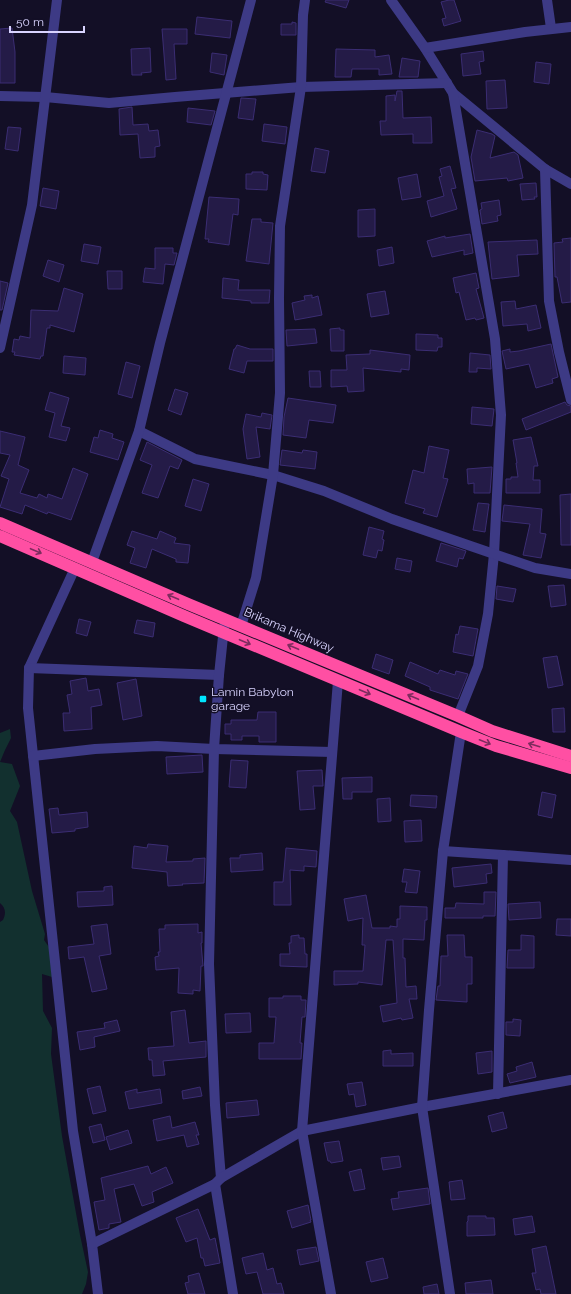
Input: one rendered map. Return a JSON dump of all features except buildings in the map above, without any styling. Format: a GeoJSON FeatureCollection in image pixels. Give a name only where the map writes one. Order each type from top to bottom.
{"type":"FeatureCollection","features":[{"type":"Feature","properties":{"kind":"highway","name":"Brikama Highway"},"geometry":{"type":"LineString","coordinates":[[0,523],[188,604],[492,731],[571,756]]}},
{"type":"Feature","properties":{"kind":"highway"},"geometry":{"type":"LineString","coordinates":[[0,536],[184,616],[461,732],[509,750],[571,768]]}},
{"type":"Feature","properties":{"kind":"highway"},"geometry":{"type":"LineString","coordinates":[[184,616],[188,604]]}},
{"type":"Feature","properties":{"kind":"street"},"geometry":{"type":"LineString","coordinates":[[0,348],[32,205],[57,0]]}},
{"type":"Feature","properties":{"kind":"street"},"geometry":{"type":"LineString","coordinates":[[92,562],[139,431],[160,343],[251,0]]}},
{"type":"Feature","properties":{"kind":"street"},"geometry":{"type":"LineString","coordinates":[[241,626],[256,578],[273,475],[280,393],[280,226],[301,88],[303,15],[305,0]]}},
{"type":"Feature","properties":{"kind":"street"},"geometry":{"type":"LineString","coordinates":[[391,0],[425,48],[453,93],[546,169],[571,184]]}},
{"type":"Feature","properties":{"kind":"street"},"geometry":{"type":"LineString","coordinates":[[547,0],[551,28]]}},
{"type":"Feature","properties":{"kind":"street"},"geometry":{"type":"LineString","coordinates":[[425,48],[551,28],[571,27]]}},
{"type":"Feature","properties":{"kind":"street"},"geometry":{"type":"LineString","coordinates":[[0,96],[45,97],[109,103],[301,88],[447,83]]}},
{"type":"Feature","properties":{"kind":"street"},"geometry":{"type":"LineString","coordinates":[[453,93],[495,339],[501,415],[494,554],[488,614],[478,666],[458,716]]}},
{"type":"Feature","properties":{"kind":"street"},"geometry":{"type":"LineString","coordinates":[[546,169],[549,301],[559,352],[571,400]]}},
{"type":"Feature","properties":{"kind":"street"},"geometry":{"type":"LineString","coordinates":[[139,431],[195,459],[273,475],[324,491],[392,519],[535,568],[571,574]]}},
{"type":"Feature","properties":{"kind":"street"},"geometry":{"type":"LineString","coordinates":[[75,568],[28,668],[28,708],[73,1131],[92,1244],[98,1294]]}},
{"type":"Feature","properties":{"kind":"street"},"geometry":{"type":"LineString","coordinates":[[225,619],[219,675],[214,749],[209,964],[218,1181],[233,1294]]}},
{"type":"Feature","properties":{"kind":"street"},"geometry":{"type":"LineString","coordinates":[[28,668],[219,675]]}},
{"type":"Feature","properties":{"kind":"street"},"geometry":{"type":"LineString","coordinates":[[330,1294],[302,1131],[338,681]]}},
{"type":"Feature","properties":{"kind":"street"},"geometry":{"type":"LineString","coordinates":[[450,1294],[422,1107],[429,1003],[443,851],[461,732]]}},
{"type":"Feature","properties":{"kind":"street"},"geometry":{"type":"LineString","coordinates":[[33,756],[95,749],[157,746],[332,752]]}},
{"type":"Feature","properties":{"kind":"street"},"geometry":{"type":"LineString","coordinates":[[443,851],[571,860]]}},
{"type":"Feature","properties":{"kind":"street"},"geometry":{"type":"LineString","coordinates":[[498,1094],[503,855]]}},
{"type":"Feature","properties":{"kind":"street"},"geometry":{"type":"LineString","coordinates":[[92,1244],[218,1181],[302,1131],[422,1107],[571,1080]]}},
{"type":"Feature","properties":{"kind":"green space"},"geometry":{"type":"Polygon","coordinates":[[[10,729],[11,738],[0,762],[0,733],[10,729]]]}},
{"type":"Feature","properties":{"kind":"green space"},"geometry":{"type":"Polygon","coordinates":[[[0,762],[12,764],[20,786],[10,811],[17,822],[32,891],[45,934],[44,940],[51,950],[52,977],[42,974],[43,1011],[52,1028],[51,1054],[62,1136],[88,1272],[86,1284],[82,1294],[0,1294],[0,922],[3,920],[5,913],[0,903],[0,762]]]}},
{"type":"Feature","properties":{"kind":"place","name":"Lamin Babylon garage"},"geometry":{"type":"Point","coordinates":[203,699]}}]}
